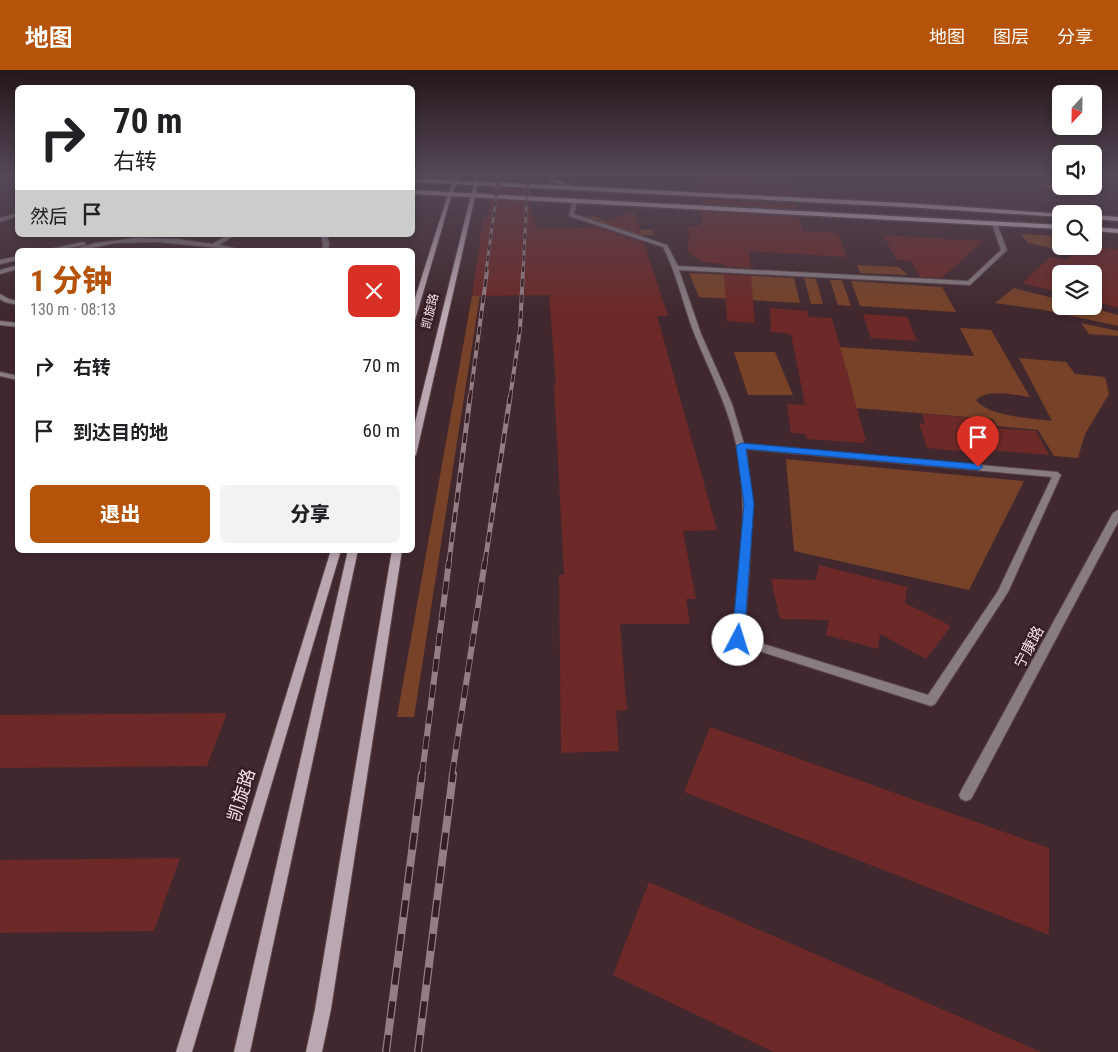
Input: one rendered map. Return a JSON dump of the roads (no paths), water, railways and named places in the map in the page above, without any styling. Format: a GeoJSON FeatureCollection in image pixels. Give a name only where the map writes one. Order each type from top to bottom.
{"type":"FeatureCollection","features":[{"type":"Feature","properties":{"kind":"main road"},"geometry":{"type":"LineString","coordinates":[[972,221],[1052,226]]}},
{"type":"Feature","properties":{"kind":"main road"},"geometry":{"type":"LineString","coordinates":[[1102,230],[1118,231]]}},
{"type":"Feature","properties":{"kind":"street","name":"凯旋路"},"geometry":{"type":"LineString","coordinates":[[415,310],[442,221]]}},
{"type":"Feature","properties":{"kind":"street","name":"凯旋路"},"geometry":{"type":"LineString","coordinates":[[415,436],[469,221]]}},
{"type":"Feature","properties":{"kind":"street"},"geometry":{"type":"LineString","coordinates":[[588,221],[664,246],[676,268],[698,334],[732,414],[741,446],[749,504],[738,640],[931,701],[1003,592],[1057,474],[741,446]]}},
{"type":"Feature","properties":{"kind":"street"},"geometry":{"type":"LineString","coordinates":[[676,268],[970,284],[1004,250],[994,222]]}},
{"type":"Feature","properties":{"kind":"street"},"geometry":{"type":"LineString","coordinates":[[61,248],[124,237]]}},
{"type":"Feature","properties":{"kind":"street"},"geometry":{"type":"LineString","coordinates":[[214,245],[228,237]]}},
{"type":"Feature","properties":{"kind":"street"},"geometry":{"type":"LineString","coordinates":[[85,248],[116,242],[164,239],[229,248]]}},
{"type":"Feature","properties":{"kind":"street"},"geometry":{"type":"LineString","coordinates":[[0,262],[15,259]]}},
{"type":"Feature","properties":{"kind":"street"},"geometry":{"type":"LineString","coordinates":[[0,272],[15,268]]}},
{"type":"Feature","properties":{"kind":"street"},"geometry":{"type":"LineString","coordinates":[[2,299],[15,302]]}},
{"type":"Feature","properties":{"kind":"street"},"geometry":{"type":"LineString","coordinates":[[0,323],[15,325]]}},
{"type":"Feature","properties":{"kind":"street"},"geometry":{"type":"LineString","coordinates":[[0,374],[15,377]]}},
{"type":"Feature","properties":{"kind":"street","name":"宁康路"},"geometry":{"type":"LineString","coordinates":[[966,795],[1118,513]]}},
{"type":"Feature","properties":{"kind":"street","name":"凯旋路"},"geometry":{"type":"LineString","coordinates":[[184,1052],[335,553]]}},
{"type":"Feature","properties":{"kind":"street"},"geometry":{"type":"LineString","coordinates":[[242,1052],[352,553]]}},
{"type":"Feature","properties":{"kind":"street"},"geometry":{"type":"LineString","coordinates":[[314,1052],[323,1009],[397,553]]}},
{"type":"Feature","properties":{"kind":"street"},"geometry":{"type":"LineString","coordinates":[[319,1052],[323,1009]]}},
{"type":"Feature","properties":{"kind":"railway"},"geometry":{"type":"LineString","coordinates":[[486,272],[493,221]]}},
{"type":"Feature","properties":{"kind":"railway"},"geometry":{"type":"LineString","coordinates":[[523,272],[526,221]]}},
{"type":"Feature","properties":{"kind":"railway"},"geometry":{"type":"LineString","coordinates":[[470,398],[487,271]]}},
{"type":"Feature","properties":{"kind":"railway"},"geometry":{"type":"LineString","coordinates":[[510,398],[520,329],[523,271]]}},
{"type":"Feature","properties":{"kind":"railway"},"geometry":{"type":"LineString","coordinates":[[449,562],[470,397]]}},
{"type":"Feature","properties":{"kind":"railway"},"geometry":{"type":"LineString","coordinates":[[485,562],[510,397]]}},
{"type":"Feature","properties":{"kind":"railway"},"geometry":{"type":"LineString","coordinates":[[422,775],[449,561]]}},
{"type":"Feature","properties":{"kind":"railway"},"geometry":{"type":"LineString","coordinates":[[452,775],[485,561]]}},
{"type":"Feature","properties":{"kind":"railway"},"geometry":{"type":"LineString","coordinates":[[386,1052],[422,774]]}},
{"type":"Feature","properties":{"kind":"railway"},"geometry":{"type":"LineString","coordinates":[[418,1052],[453,774]]}}]}
